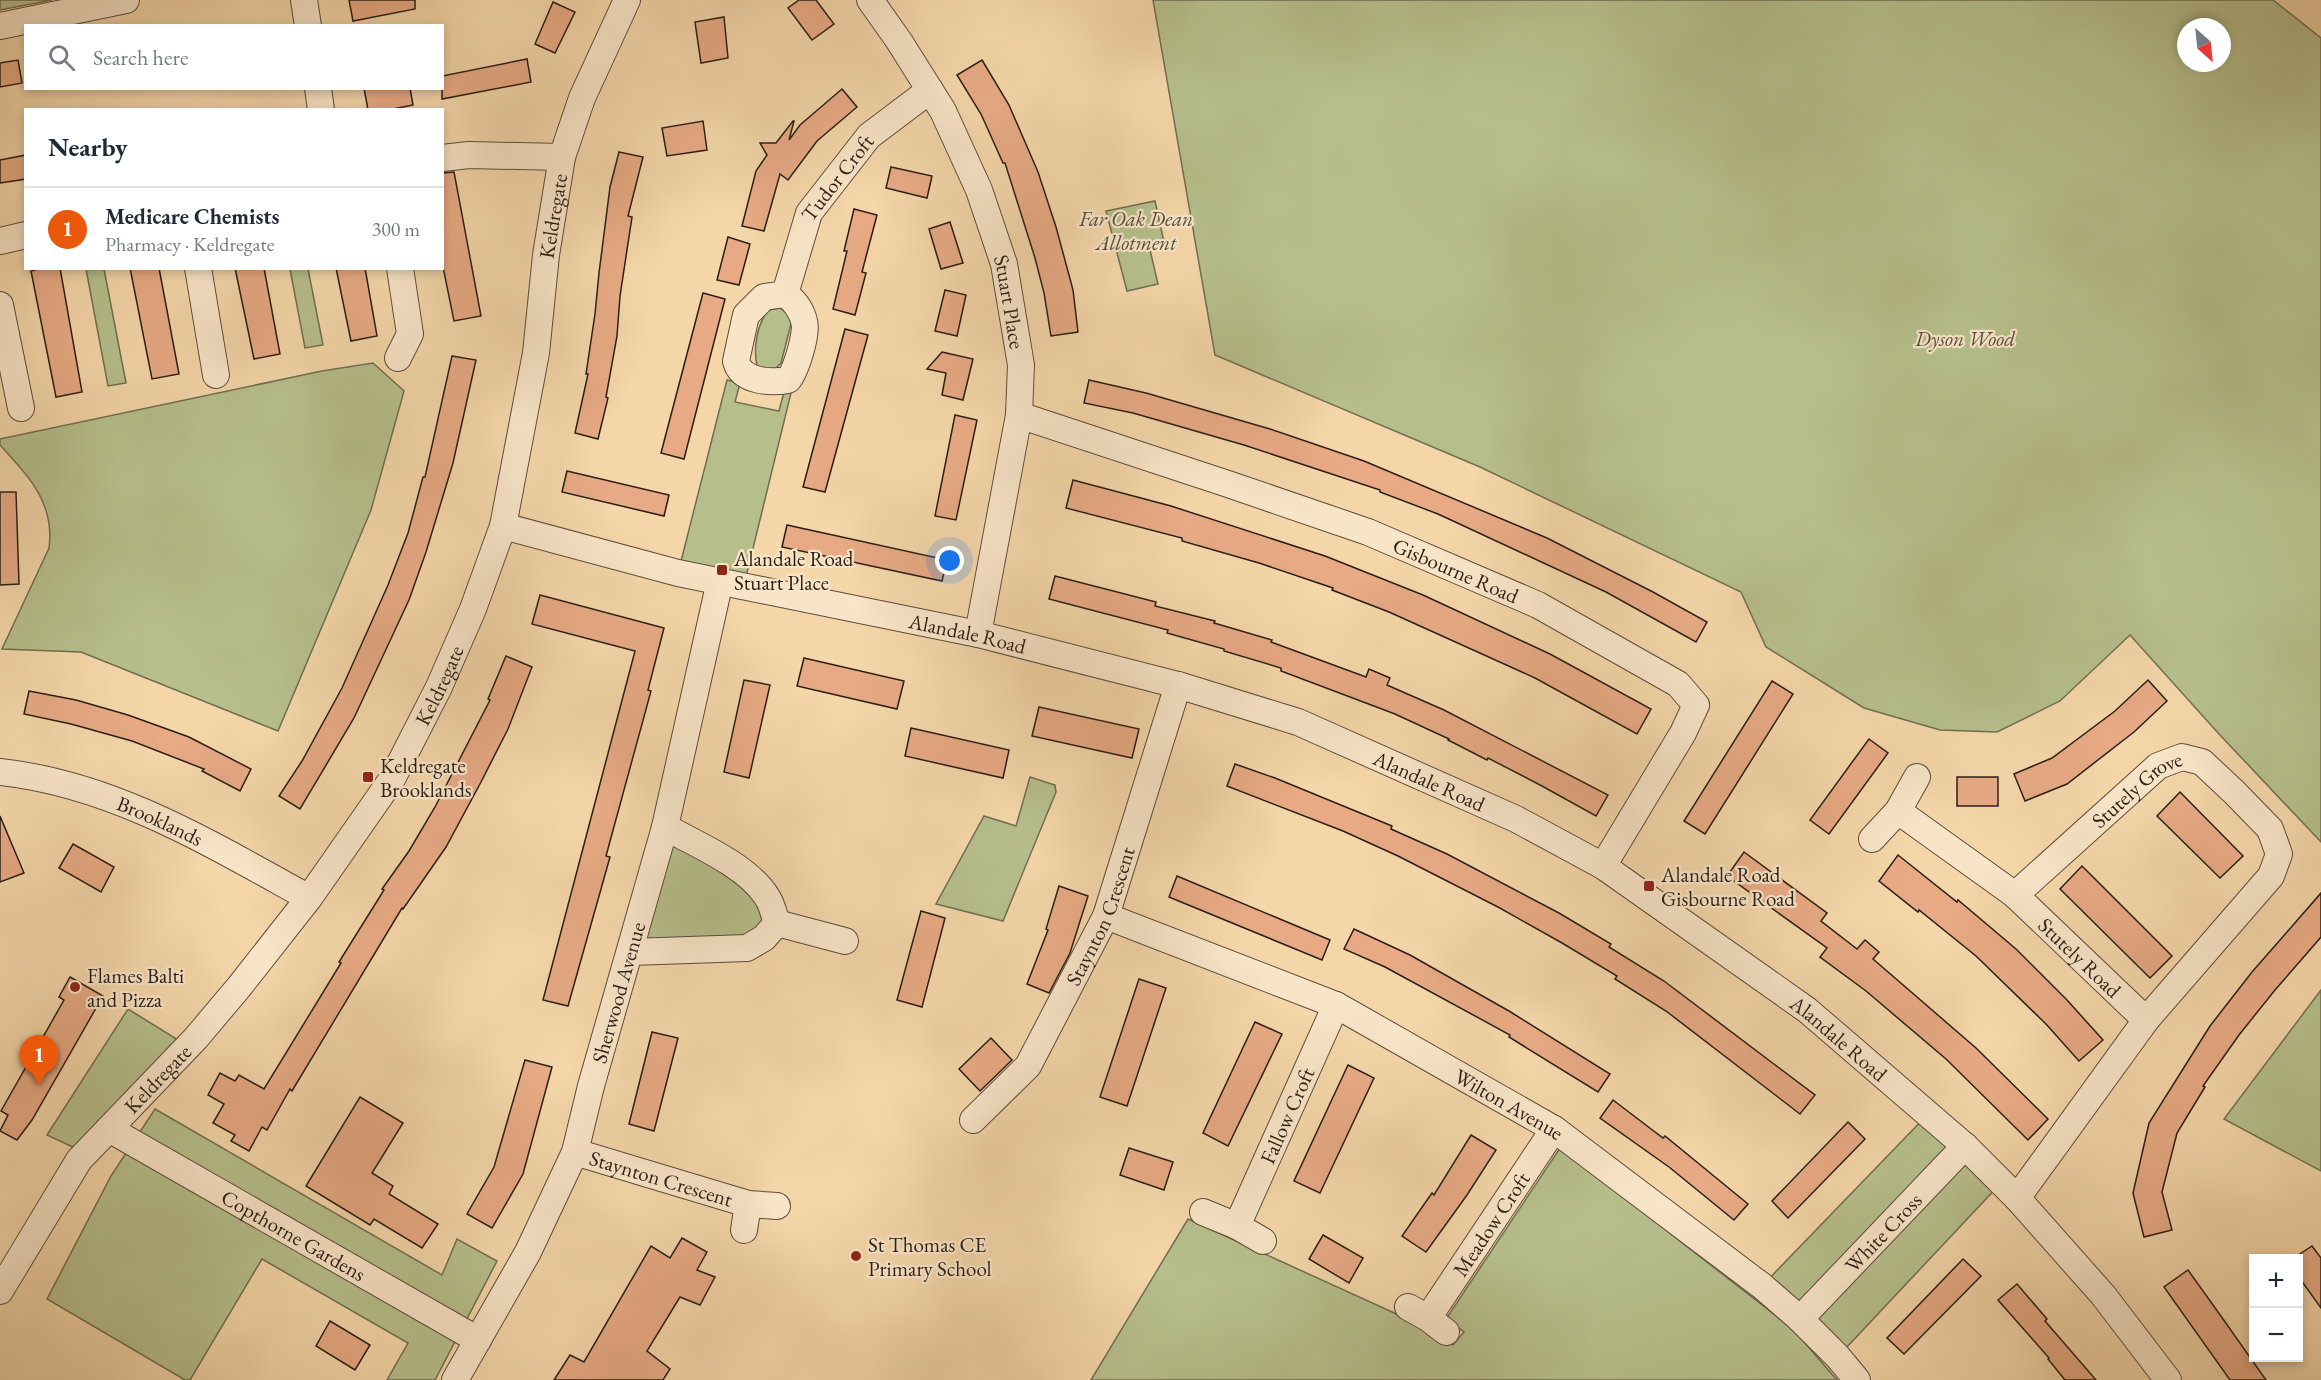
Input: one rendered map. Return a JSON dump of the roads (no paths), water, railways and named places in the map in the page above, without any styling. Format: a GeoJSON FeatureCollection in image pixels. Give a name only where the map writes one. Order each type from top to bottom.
{"type":"FeatureCollection","features":[{"type":"Feature","properties":{"kind":"street"},"geometry":{"type":"LineString","coordinates":[[0,26],[126,0]]}},
{"type":"Feature","properties":{"kind":"street"},"geometry":{"type":"LineString","coordinates":[[304,0],[308,24]]}},
{"type":"Feature","properties":{"kind":"street","name":"Keldregate"},"geometry":{"type":"LineString","coordinates":[[0,1291],[78,1160],[196,1038],[309,898],[392,779],[439,687],[473,609],[503,526],[536,353],[546,255],[562,158],[582,98],[627,0]]}},
{"type":"Feature","properties":{"kind":"street","name":"Stuart Place"},"geometry":{"type":"LineString","coordinates":[[877,2],[943,111],[979,190],[1005,264],[1021,365],[1019,416],[978,634]]}},
{"type":"Feature","properties":{"kind":"street"},"geometry":{"type":"LineString","coordinates":[[318,90],[321,108]]}},
{"type":"Feature","properties":{"kind":"street","name":"Tudor Croft"},"geometry":{"type":"LineString","coordinates":[[785,294],[809,213],[869,136],[930,90]]}},
{"type":"Feature","properties":{"kind":"street"},"geometry":{"type":"LineString","coordinates":[[444,158],[469,154],[562,158]]}},
{"type":"Feature","properties":{"kind":"street"},"geometry":{"type":"LineString","coordinates":[[0,241],[24,235]]}},
{"type":"Feature","properties":{"kind":"street"},"geometry":{"type":"LineString","coordinates":[[198,270],[216,375]]}},
{"type":"Feature","properties":{"kind":"street"},"geometry":{"type":"LineString","coordinates":[[398,358],[410,334],[400,270]]}},
{"type":"Feature","properties":{"kind":"street"},"geometry":{"type":"LineString","coordinates":[[0,304],[21,408]]}},
{"type":"Feature","properties":{"kind":"street","name":"Gisbourne Road"},"geometry":{"type":"LineString","coordinates":[[1019,416],[1368,532],[1538,605],[1678,684],[1696,705],[1683,733],[1603,866]]}},
{"type":"Feature","properties":{"kind":"street","name":"Alandale Road"},"geometry":{"type":"LineString","coordinates":[[503,526],[678,573],[978,634],[1178,685],[1298,722],[1516,819],[1603,866],[1807,1010],[1965,1146],[2017,1198],[2103,1295],[2168,1380]]}},
{"type":"Feature","properties":{"kind":"street","name":"Sherwood Avenue"},"geometry":{"type":"LineString","coordinates":[[455,1380],[528,1252],[575,1152],[591,1086],[665,827],[720,581]]}},
{"type":"Feature","properties":{"kind":"street","name":"Staynton Crescent"},"geometry":{"type":"LineString","coordinates":[[973,1120],[1028,1066],[1106,916],[1178,685]]}},
{"type":"Feature","properties":{"kind":"street","name":"Stutely Grove"},"geometry":{"type":"LineString","coordinates":[[2014,895],[2158,766],[2182,757],[2202,762],[2270,829],[2279,854],[2271,876],[2146,1020],[2017,1198]]}},
{"type":"Feature","properties":{"kind":"street","name":"Brooklands"},"geometry":{"type":"LineString","coordinates":[[0,772],[35,776],[86,791],[158,817],[194,834],[309,898]]}},
{"type":"Feature","properties":{"kind":"street"},"geometry":{"type":"LineString","coordinates":[[1872,839],[1898,811],[1917,777]]}},
{"type":"Feature","properties":{"kind":"street"},"geometry":{"type":"LineString","coordinates":[[1898,811],[2014,895]]}},
{"type":"Feature","properties":{"kind":"street"},"geometry":{"type":"LineString","coordinates":[[665,827],[708,851],[757,884],[769,898],[777,923]]}},
{"type":"Feature","properties":{"kind":"street","name":"Stutely Road"},"geometry":{"type":"LineString","coordinates":[[2014,895],[2146,1020]]}},
{"type":"Feature","properties":{"kind":"street","name":"Wilton Avenue"},"geometry":{"type":"LineString","coordinates":[[1106,916],[1336,1005],[1554,1129],[1762,1286],[1800,1319],[1838,1357],[1857,1380]]}},
{"type":"Feature","properties":{"kind":"street"},"geometry":{"type":"LineString","coordinates":[[777,923],[845,941]]}},
{"type":"Feature","properties":{"kind":"street"},"geometry":{"type":"LineString","coordinates":[[631,952],[747,948],[764,938],[777,923]]}},
{"type":"Feature","properties":{"kind":"street","name":"Fallow Croft"},"geometry":{"type":"LineString","coordinates":[[1237,1226],[1336,1005]]}},
{"type":"Feature","properties":{"kind":"street","name":"Copthorne Gardens"},"geometry":{"type":"LineString","coordinates":[[109,1129],[478,1340]]}},
{"type":"Feature","properties":{"kind":"street","name":"Meadow Croft"},"geometry":{"type":"LineString","coordinates":[[1427,1319],[1554,1129]]}},
{"type":"Feature","properties":{"kind":"street","name":"White Cross"},"geometry":{"type":"LineString","coordinates":[[1800,1319],[1965,1146]]}},
{"type":"Feature","properties":{"kind":"street","name":"Staynton Crescent"},"geometry":{"type":"LineString","coordinates":[[575,1152],[748,1204],[777,1206]]}},
{"type":"Feature","properties":{"kind":"street","name":"Staynton Crescent"},"geometry":{"type":"LineString","coordinates":[[744,1230],[748,1204]]}},
{"type":"Feature","properties":{"kind":"street"},"geometry":{"type":"LineString","coordinates":[[1203,1212],[1237,1226],[1263,1241]]}},
{"type":"Feature","properties":{"kind":"place","name":"Alandale Road Stuart Place"},"geometry":{"type":"Point","coordinates":[722,570]}},
{"type":"Feature","properties":{"kind":"place","name":"Keldregate Brooklands"},"geometry":{"type":"Point","coordinates":[368,777]}},
{"type":"Feature","properties":{"kind":"place","name":"Alandale Road Gisbourne Road"},"geometry":{"type":"Point","coordinates":[1649,886]}},
{"type":"Feature","properties":{"kind":"place","name":"Flames Balti and Pizza"},"geometry":{"type":"Point","coordinates":[75,987]}},
{"type":"Feature","properties":{"kind":"place","name":"Medicare Chemists"},"geometry":{"type":"Point","coordinates":[39,1085]}},
{"type":"Feature","properties":{"kind":"place","name":"St Thomas CE Primary School"},"geometry":{"type":"Point","coordinates":[856,1256]}},
{"type":"Feature","properties":{"kind":"park label","name":"Far Oak Dean Allotment"},"geometry":{"type":"Point","coordinates":[1136,230]}},
{"type":"Feature","properties":{"kind":"park label","name":"Dyson Wood"},"geometry":{"type":"Point","coordinates":[1965,338]}}]}
